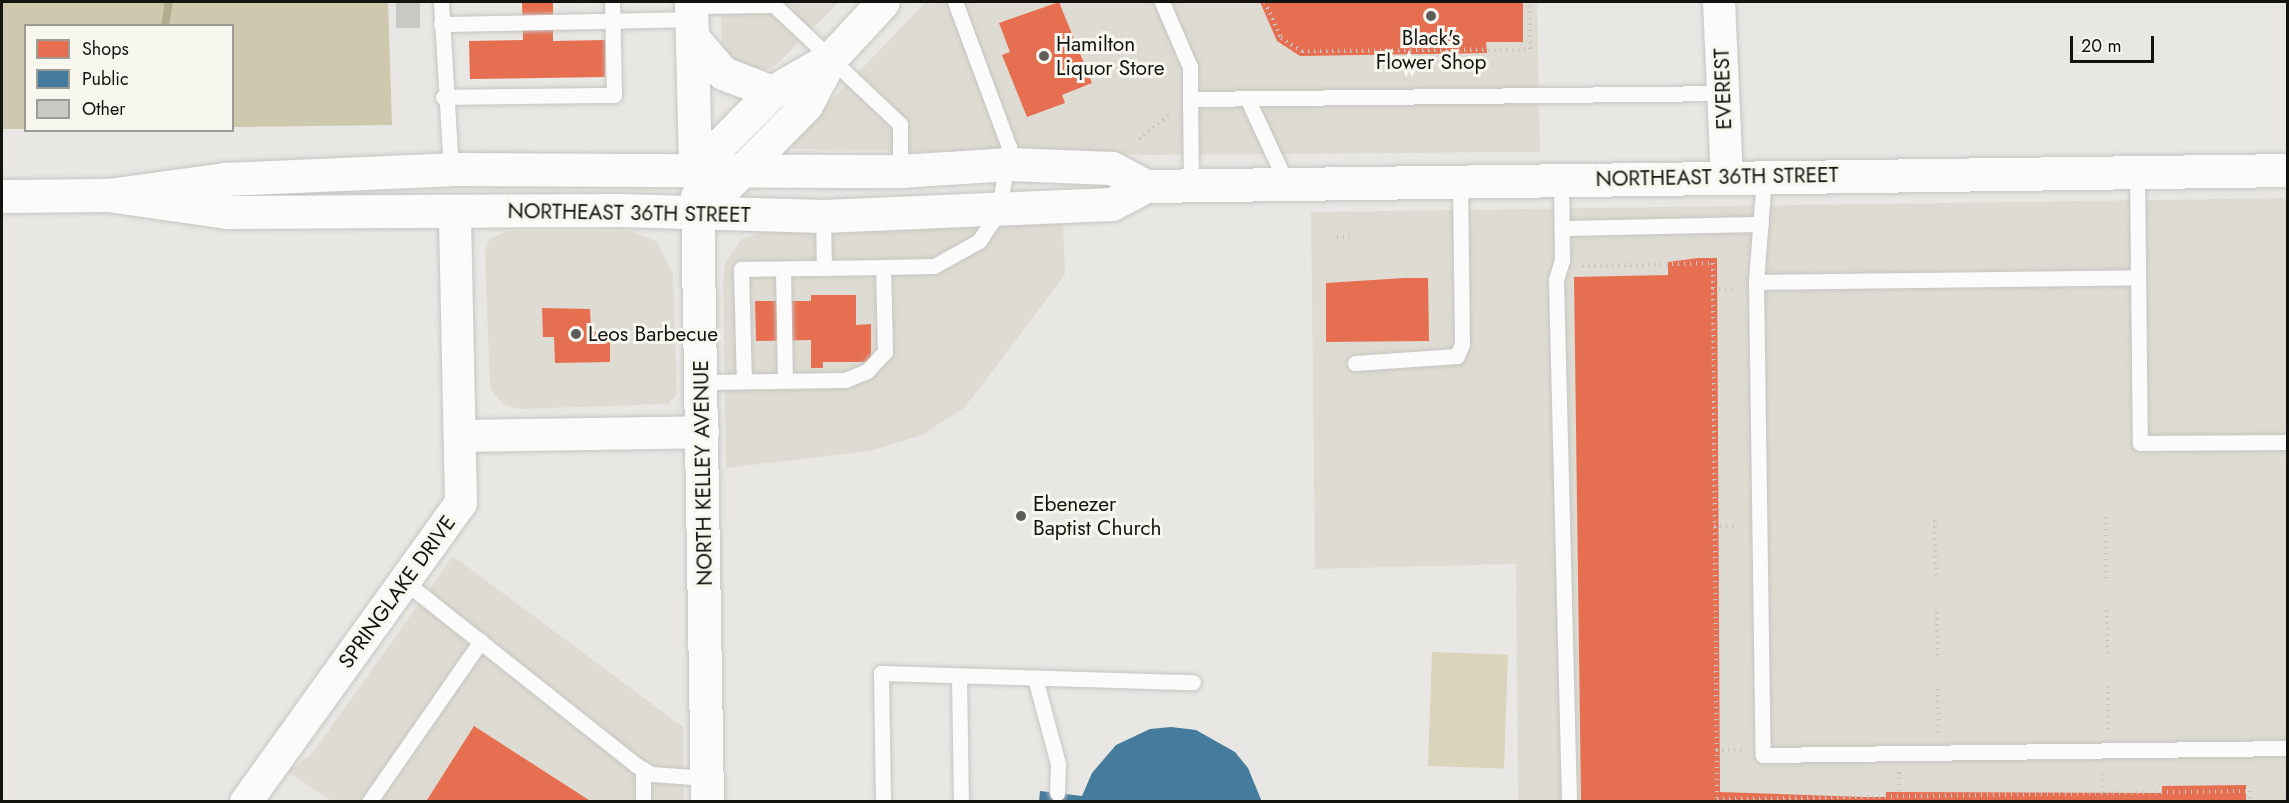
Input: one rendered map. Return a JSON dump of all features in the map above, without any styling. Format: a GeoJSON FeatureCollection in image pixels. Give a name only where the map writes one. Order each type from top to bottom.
{"type":"FeatureCollection","features":[{"type":"Feature","properties":{"kind":"main road"},"geometry":{"type":"LineString","coordinates":[[697,216],[806,105],[831,58],[884,2]]}},
{"type":"Feature","properties":{"kind":"main road"},"geometry":{"type":"LineString","coordinates":[[691,16],[723,73],[772,92]]}},
{"type":"Feature","properties":{"kind":"main road","name":"NORTH KELLEY AVENUE"},"geometry":{"type":"LineString","coordinates":[[691,16],[703,382],[707,790]]}},
{"type":"Feature","properties":{"kind":"main road"},"geometry":{"type":"LineString","coordinates":[[695,170],[772,92],[831,58]]}},
{"type":"Feature","properties":{"kind":"main road","name":"NORTHEAST 36TH STREET"},"geometry":{"type":"LineString","coordinates":[[2,196],[108,195],[225,179],[451,169],[900,171],[1009,164],[1112,168],[1146,186]]}},
{"type":"Feature","properties":{"kind":"main road"},"geometry":{"type":"LineString","coordinates":[[451,169],[455,211]]}},
{"type":"Feature","properties":{"kind":"main road","name":"NORTHEAST 36TH STREET"},"geometry":{"type":"LineString","coordinates":[[108,195],[227,212],[620,210],[697,216],[823,216],[999,211],[1112,204],[1146,186],[1726,176],[2288,170]]}},
{"type":"Feature","properties":{"kind":"street","name":"EVEREST"},"geometry":{"type":"LineString","coordinates":[[1719,2],[1726,176]]}},
{"type":"Feature","properties":{"kind":"street","name":"SPRINGLAKE DRIVE"},"geometry":{"type":"LineString","coordinates":[[250,800],[461,503],[455,211]]}},
{"type":"Feature","properties":{"kind":"street"},"geometry":{"type":"LineString","coordinates":[[460,436],[703,432]]}},
{"type":"Feature","properties":{"kind":"lane"},"geometry":{"type":"LineString","coordinates":[[441,2],[443,98],[451,169]]}},
{"type":"Feature","properties":{"kind":"lane"},"geometry":{"type":"LineString","coordinates":[[443,98],[614,95],[612,2]]}},
{"type":"Feature","properties":{"kind":"lane"},"geometry":{"type":"LineString","coordinates":[[744,381],[741,269],[934,266],[979,241],[999,211],[1009,164],[1009,147],[955,2]]}},
{"type":"Feature","properties":{"kind":"lane"},"geometry":{"type":"LineString","coordinates":[[1162,2],[1190,67],[1191,185]]}},
{"type":"Feature","properties":{"kind":"lane"},"geometry":{"type":"LineString","coordinates":[[441,24],[612,21],[691,16],[774,5],[900,124],[900,171]]}},
{"type":"Feature","properties":{"kind":"lane"},"geometry":{"type":"LineString","coordinates":[[1190,99],[1724,93]]}},
{"type":"Feature","properties":{"kind":"lane"},"geometry":{"type":"LineString","coordinates":[[1247,98],[1287,184]]}},
{"type":"Feature","properties":{"kind":"lane"},"geometry":{"type":"LineString","coordinates":[[2137,171],[2140,443],[2288,442]]}},
{"type":"Feature","properties":{"kind":"lane"},"geometry":{"type":"LineString","coordinates":[[1764,177],[1756,282],[1763,754],[2288,748]]}},
{"type":"Feature","properties":{"kind":"lane"},"geometry":{"type":"LineString","coordinates":[[1561,179],[1562,228],[1560,266],[1556,280],[1569,801]]}},
{"type":"Feature","properties":{"kind":"lane"},"geometry":{"type":"LineString","coordinates":[[1355,363],[1457,356],[1462,344],[1460,181]]}},
{"type":"Feature","properties":{"kind":"lane"},"geometry":{"type":"LineString","coordinates":[[823,216],[824,268]]}},
{"type":"Feature","properties":{"kind":"lane"},"geometry":{"type":"LineString","coordinates":[[1562,228],[1761,224]]}},
{"type":"Feature","properties":{"kind":"lane"},"geometry":{"type":"LineString","coordinates":[[703,382],[845,380],[867,371],[885,352],[883,267]]}},
{"type":"Feature","properties":{"kind":"lane"},"geometry":{"type":"LineString","coordinates":[[783,269],[785,381]]}},
{"type":"Feature","properties":{"kind":"lane"},"geometry":{"type":"LineString","coordinates":[[1756,282],[2139,277]]}},
{"type":"Feature","properties":{"kind":"lane"},"geometry":{"type":"LineString","coordinates":[[405,582],[643,769],[707,790]]}},
{"type":"Feature","properties":{"kind":"lane"},"geometry":{"type":"LineString","coordinates":[[369,801],[481,640]]}},
{"type":"Feature","properties":{"kind":"lane"},"geometry":{"type":"LineString","coordinates":[[883,801],[881,673],[1193,682]]}},
{"type":"Feature","properties":{"kind":"lane"},"geometry":{"type":"LineString","coordinates":[[959,676],[961,801]]}},
{"type":"Feature","properties":{"kind":"lane"},"geometry":{"type":"LineString","coordinates":[[1035,678],[1058,764],[1057,793]]}},
{"type":"Feature","properties":{"kind":"lane"},"geometry":{"type":"LineString","coordinates":[[643,769],[643,801]]}},
{"type":"Feature","properties":{"kind":"path"},"geometry":{"type":"LineString","coordinates":[[1265,2],[1281,38],[1302,51],[1530,49],[1529,2]]}},
{"type":"Feature","properties":{"kind":"path"},"geometry":{"type":"LineString","coordinates":[[1139,139],[1190,99]]}},
{"type":"Feature","properties":{"kind":"path"},"geometry":{"type":"LineString","coordinates":[[1337,237],[1350,237]]}},
{"type":"Feature","properties":{"kind":"path"},"geometry":{"type":"LineString","coordinates":[[1560,266],[1713,264],[1717,799],[2250,791],[2252,801],[2288,801]]}},
{"type":"Feature","properties":{"kind":"path"},"geometry":{"type":"LineString","coordinates":[[2106,517],[2106,578]]}},
{"type":"Feature","properties":{"kind":"path"},"geometry":{"type":"LineString","coordinates":[[1935,520],[1936,580]]}},
{"type":"Feature","properties":{"kind":"path"},"geometry":{"type":"LineString","coordinates":[[2107,610],[2108,654]]}},
{"type":"Feature","properties":{"kind":"path"},"geometry":{"type":"LineString","coordinates":[[1937,612],[1938,656]]}},
{"type":"Feature","properties":{"kind":"path"},"geometry":{"type":"LineString","coordinates":[[2108,686],[2109,730]]}},
{"type":"Feature","properties":{"kind":"path"},"geometry":{"type":"LineString","coordinates":[[1938,689],[1939,734]]}},
{"type":"Feature","properties":{"kind":"path"},"geometry":{"type":"LineString","coordinates":[[1899,760],[1899,796]]}},
{"type":"Feature","properties":{"kind":"path"},"geometry":{"type":"LineString","coordinates":[[2103,762],[2103,794]]}},
{"type":"Feature","properties":{"kind":"shaded area"},"geometry":{"type":"Polygon","coordinates":[[[2,2],[388,2],[392,125],[234,127],[234,24],[24,24],[24,129],[2,129],[2,2]]]}},
{"type":"Feature","properties":{"kind":"shaded area"},"geometry":{"type":"Polygon","coordinates":[[[721,2],[839,2],[776,65],[752,77],[722,51],[721,2]]]}},
{"type":"Feature","properties":{"kind":"shaded area"},"geometry":{"type":"Polygon","coordinates":[[[926,2],[1537,2],[1540,152],[1153,155],[793,149],[793,140],[926,2]]]}},
{"type":"Feature","properties":{"kind":"shaded area"},"geometry":{"type":"Polygon","coordinates":[[[2287,198],[2287,801],[1518,801],[1516,564],[1315,569],[1311,212],[2287,198]]]}},
{"type":"Feature","properties":{"kind":"shaded area"},"geometry":{"type":"Polygon","coordinates":[[[1063,221],[1065,275],[965,407],[922,435],[870,451],[726,468],[723,278],[725,263],[742,239],[777,228],[1063,221]]]}},
{"type":"Feature","properties":{"kind":"shaded area"},"geometry":{"type":"Polygon","coordinates":[[[508,231],[629,231],[656,241],[673,274],[677,394],[668,404],[522,409],[504,405],[490,389],[485,253],[489,239],[508,231]]]}},
{"type":"Feature","properties":{"kind":"shaded area"},"geometry":{"type":"Polygon","coordinates":[[[453,556],[683,727],[684,801],[331,801],[287,771],[311,755],[453,556]]]}},
{"type":"Feature","properties":{"kind":"shaded area"},"geometry":{"type":"Polygon","coordinates":[[[1432,652],[1508,655],[1504,769],[1428,766],[1432,652]]]}},
{"type":"Feature","properties":{"kind":"building: Shops"},"geometry":{"type":"Polygon","coordinates":[[[522,2],[553,2],[553,41],[605,40],[605,77],[470,79],[469,41],[523,40],[522,2]]]}},
{"type":"Feature","properties":{"kind":"building: Shops"},"geometry":{"type":"Polygon","coordinates":[[[1059,2],[1092,83],[1062,95],[1065,103],[1027,117],[1002,55],[1010,52],[999,23],[1059,2]]]}},
{"type":"Feature","properties":{"kind":"building: Shops"},"geometry":{"type":"Polygon","coordinates":[[[1260,2],[1523,2],[1523,42],[1486,42],[1487,53],[1300,56],[1277,41],[1260,2]]]}},
{"type":"Feature","properties":{"kind":"building: Shops"},"geometry":{"type":"Polygon","coordinates":[[[1717,258],[1720,792],[1886,797],[1886,792],[2162,793],[2162,786],[2246,785],[2246,802],[1581,802],[1574,277],[1668,275],[1668,262],[1717,258]]]}},
{"type":"Feature","properties":{"kind":"building: Shops"},"geometry":{"type":"Polygon","coordinates":[[[1428,278],[1429,341],[1326,342],[1326,283],[1428,278]]]}},
{"type":"Feature","properties":{"kind":"building: Shops"},"geometry":{"type":"Polygon","coordinates":[[[811,295],[856,295],[856,325],[871,324],[871,362],[823,362],[823,368],[811,368],[811,340],[756,341],[755,301],[811,301],[811,295]]]}},
{"type":"Feature","properties":{"kind":"building: Shops","name":"Leos Barbecue"},"geometry":{"type":"Polygon","coordinates":[[[542,308],[590,309],[591,332],[610,332],[610,362],[555,363],[554,337],[543,337],[542,308]]]}},
{"type":"Feature","properties":{"kind":"building: Shops"},"geometry":{"type":"Polygon","coordinates":[[[474,726],[592,802],[427,800],[474,726]]]}},
{"type":"Feature","properties":{"kind":"building: Public"},"geometry":{"type":"Polygon","coordinates":[[[1171,727],[1196,730],[1235,752],[1248,768],[1262,802],[1039,802],[1040,791],[1082,796],[1092,773],[1116,745],[1150,729],[1171,727]]]}},
{"type":"Feature","properties":{"kind":"building: Other"},"geometry":{"type":"Polygon","coordinates":[[[396,2],[420,2],[420,28],[396,28],[396,2]]]}},
{"type":"Feature","properties":{"kind":"waterway"},"geometry":{"type":"LineString","coordinates":[[165,24],[169,2]]}},
{"type":"Feature","properties":{"kind":"place","name":"Black's Flower Shop"},"geometry":{"type":"Point","coordinates":[1431,16]}},
{"type":"Feature","properties":{"kind":"place","name":"Hamilton Liquor Store"},"geometry":{"type":"Point","coordinates":[1044,56]}},
{"type":"Feature","properties":{"kind":"place","name":"Leos Barbecue"},"geometry":{"type":"Point","coordinates":[576,334]}},
{"type":"Feature","properties":{"kind":"place","name":"Ebenezer Baptist Church"},"geometry":{"type":"Point","coordinates":[1021,516]}}]}
